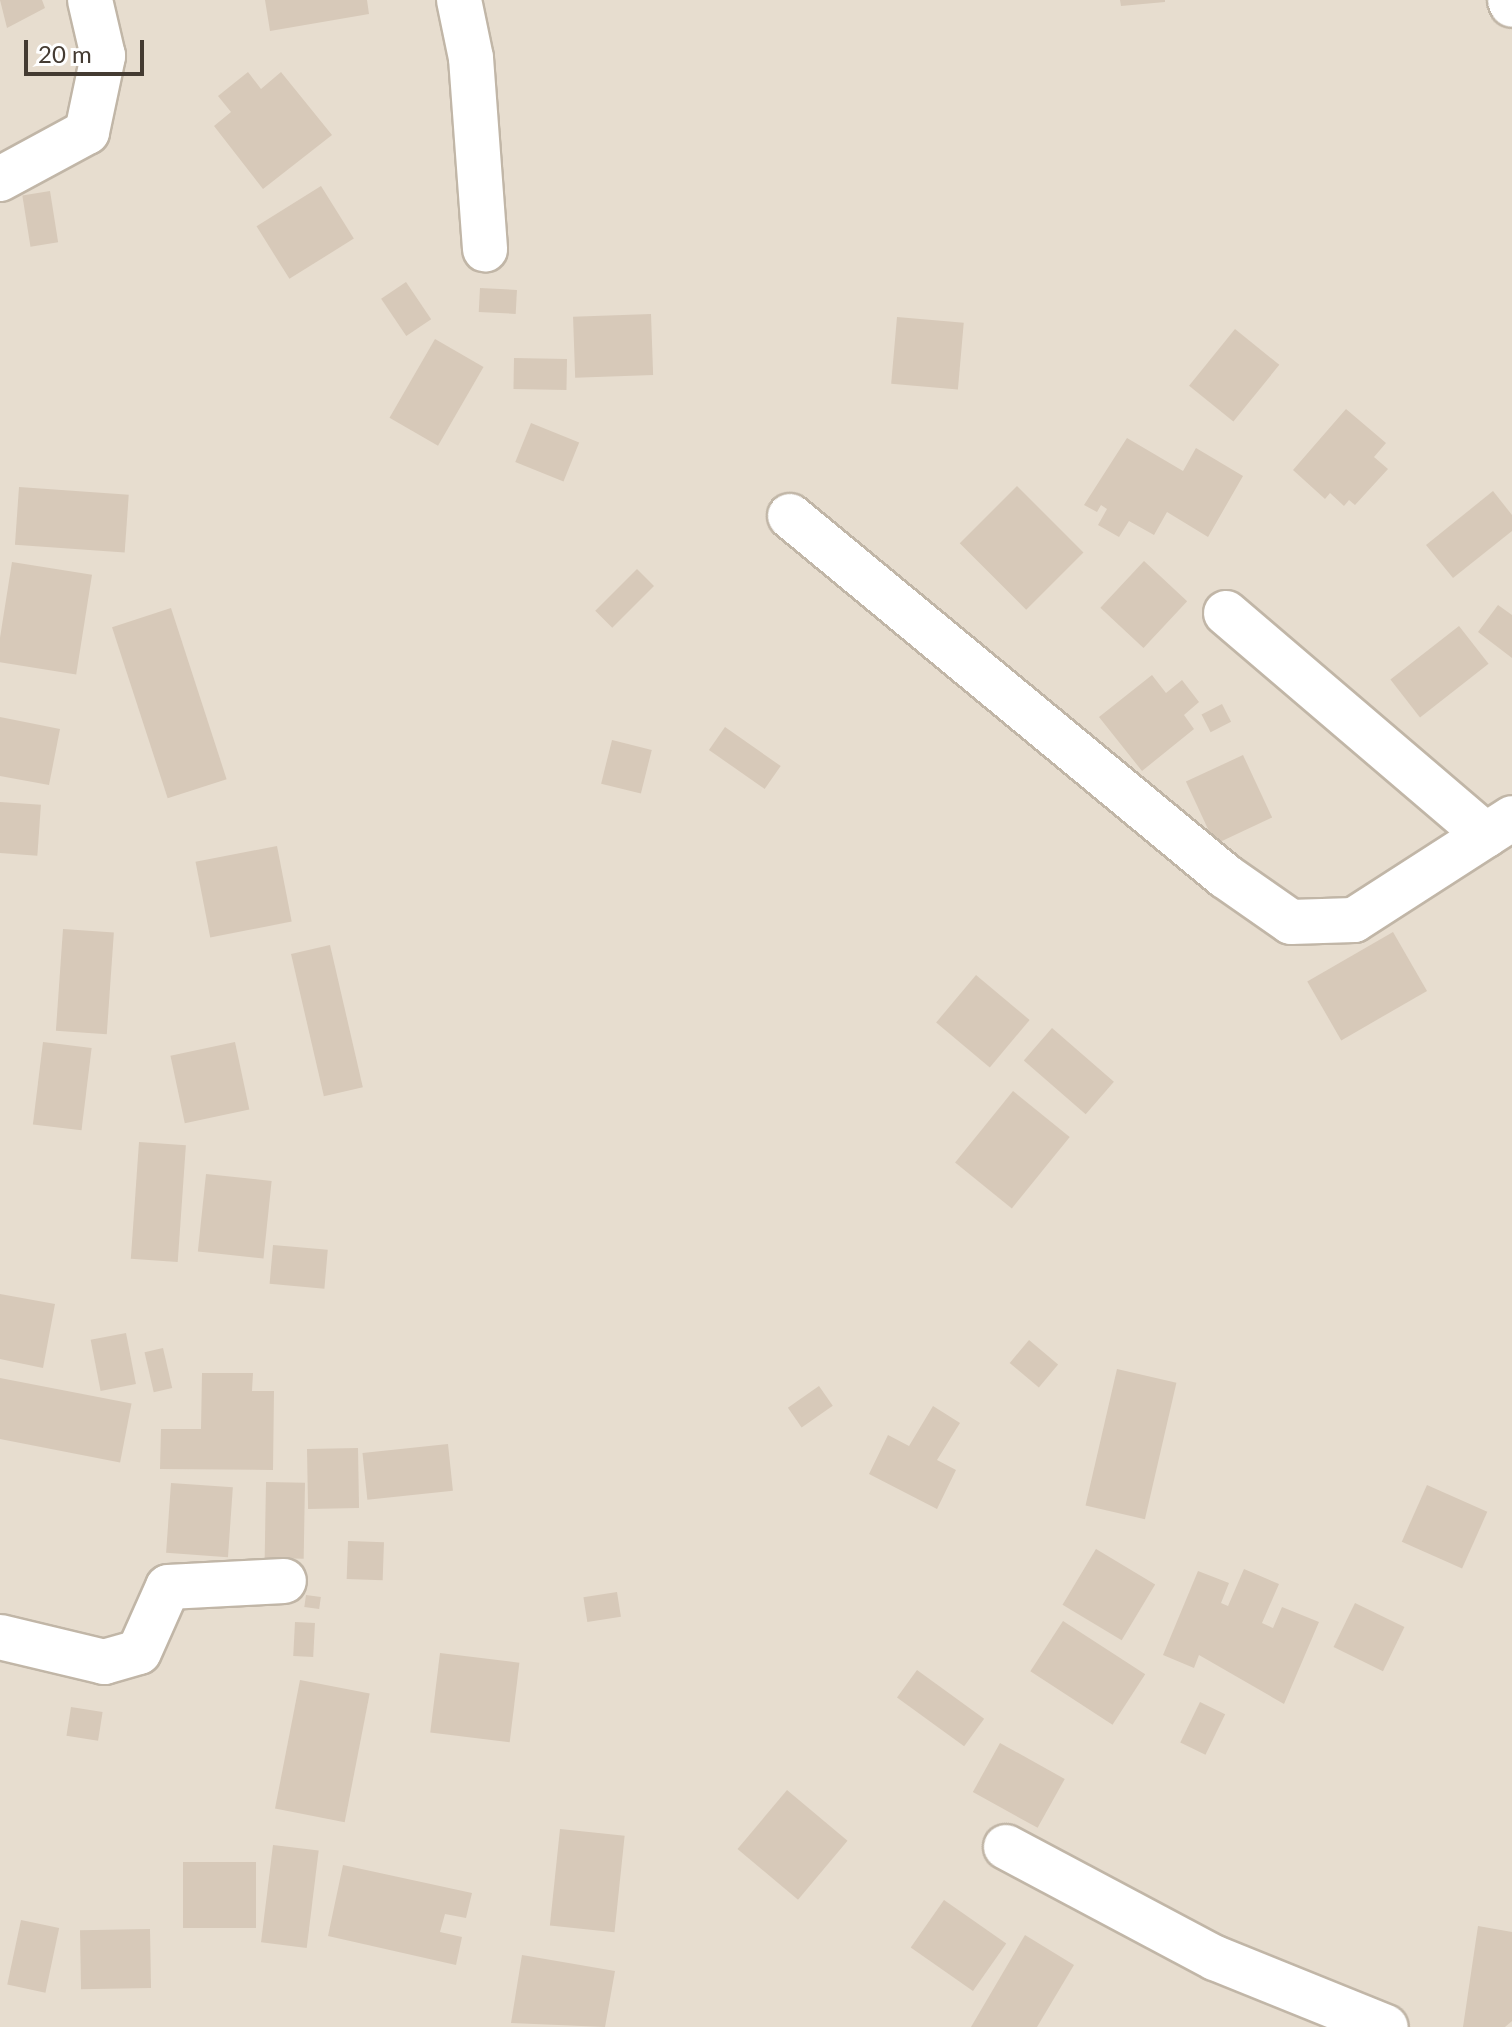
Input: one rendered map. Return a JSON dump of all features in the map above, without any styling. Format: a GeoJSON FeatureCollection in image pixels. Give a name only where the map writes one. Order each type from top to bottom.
{"type":"FeatureCollection","features":[{"type":"Feature","properties":{"kind":"street"},"geometry":{"type":"LineString","coordinates":[[0,179],[87,132],[103,56],[90,0]]}},
{"type":"Feature","properties":{"kind":"street"},"geometry":{"type":"LineString","coordinates":[[459,0],[471,58],[485,249]]}},
{"type":"Feature","properties":{"kind":"street"},"geometry":{"type":"LineString","coordinates":[[790,516],[1225,876],[1291,922],[1354,920],[1499,826],[1226,613]]}},
{"type":"Feature","properties":{"kind":"street"},"geometry":{"type":"LineString","coordinates":[[0,1637],[104,1662],[139,1652],[168,1587],[284,1581]]}},
{"type":"Feature","properties":{"kind":"street"},"geometry":{"type":"LineString","coordinates":[[1006,1847],[1215,1958],[1386,2027]]}},
{"type":"Feature","properties":{"kind":"shaded area"},"geometry":{"type":"Polygon","coordinates":[[[0,0],[1512,0],[1512,2027],[0,2027],[0,0]]]}},
{"type":"Feature","properties":{"kind":"building"},"geometry":{"type":"Polygon","coordinates":[[[0,0],[42,0],[45,8],[7,28],[0,0]]]}},
{"type":"Feature","properties":{"kind":"building"},"geometry":{"type":"Polygon","coordinates":[[[265,0],[367,0],[369,14],[270,31],[265,0]]]}},
{"type":"Feature","properties":{"kind":"building"},"geometry":{"type":"Polygon","coordinates":[[[1120,0],[1165,0],[1165,2],[1121,6],[1120,0]]]}},
{"type":"Feature","properties":{"kind":"building"},"geometry":{"type":"Polygon","coordinates":[[[248,72],[261,89],[281,72],[332,135],[263,189],[214,126],[231,112],[218,96],[248,72]]]}},
{"type":"Feature","properties":{"kind":"building"},"geometry":{"type":"Polygon","coordinates":[[[321,186],[354,239],[289,279],[257,226],[321,186]]]}},
{"type":"Feature","properties":{"kind":"building"},"geometry":{"type":"Polygon","coordinates":[[[50,191],[58,242],[30,247],[22,195],[50,191]]]}},
{"type":"Feature","properties":{"kind":"building"},"geometry":{"type":"Polygon","coordinates":[[[406,282],[431,319],[406,336],[381,299],[406,282]]]}},
{"type":"Feature","properties":{"kind":"building"},"geometry":{"type":"Polygon","coordinates":[[[480,288],[517,290],[516,314],[479,312],[480,288]]]}},
{"type":"Feature","properties":{"kind":"building"},"geometry":{"type":"Polygon","coordinates":[[[651,314],[653,375],[575,378],[573,317],[651,314]]]}},
{"type":"Feature","properties":{"kind":"building"},"geometry":{"type":"Polygon","coordinates":[[[897,317],[964,323],[958,390],[891,384],[897,317]]]}},
{"type":"Feature","properties":{"kind":"building"},"geometry":{"type":"Polygon","coordinates":[[[1235,329],[1279,365],[1233,422],[1189,386],[1235,329]]]}},
{"type":"Feature","properties":{"kind":"building"},"geometry":{"type":"Polygon","coordinates":[[[435,339],[483,367],[438,446],[390,418],[435,339]]]}},
{"type":"Feature","properties":{"kind":"building"},"geometry":{"type":"Polygon","coordinates":[[[514,358],[567,359],[566,390],[513,389],[514,358]]]}},
{"type":"Feature","properties":{"kind":"building"},"geometry":{"type":"Polygon","coordinates":[[[1346,409],[1386,443],[1374,457],[1388,469],[1355,505],[1349,500],[1344,506],[1330,493],[1325,499],[1293,470],[1346,409]]]}},
{"type":"Feature","properties":{"kind":"building"},"geometry":{"type":"Polygon","coordinates":[[[531,423],[579,442],[563,481],[515,462],[531,423]]]}},
{"type":"Feature","properties":{"kind":"building"},"geometry":{"type":"Polygon","coordinates":[[[1127,438],[1183,471],[1196,448],[1243,476],[1208,537],[1167,512],[1154,535],[1129,521],[1119,537],[1098,525],[1107,509],[1101,505],[1097,512],[1084,505],[1127,438]]]}},
{"type":"Feature","properties":{"kind":"building"},"geometry":{"type":"Polygon","coordinates":[[[1017,486],[1083,552],[1026,610],[960,543],[1017,486]]]}},
{"type":"Feature","properties":{"kind":"building"},"geometry":{"type":"Polygon","coordinates":[[[19,487],[129,495],[125,553],[15,545],[19,487]]]}},
{"type":"Feature","properties":{"kind":"building"},"geometry":{"type":"Polygon","coordinates":[[[1493,491],[1512,515],[1512,531],[1453,578],[1426,545],[1493,491]]]}},
{"type":"Feature","properties":{"kind":"building"},"geometry":{"type":"Polygon","coordinates":[[[1144,561],[1187,601],[1144,648],[1100,608],[1144,561]]]}},
{"type":"Feature","properties":{"kind":"building"},"geometry":{"type":"Polygon","coordinates":[[[12,562],[92,575],[76,674],[0,662],[0,638],[12,562]]]}},
{"type":"Feature","properties":{"kind":"building"},"geometry":{"type":"Polygon","coordinates":[[[637,569],[654,586],[612,628],[595,611],[637,569]]]}},
{"type":"Feature","properties":{"kind":"building"},"geometry":{"type":"Polygon","coordinates":[[[1498,605],[1512,615],[1512,658],[1478,632],[1498,605]]]}},
{"type":"Feature","properties":{"kind":"building"},"geometry":{"type":"Polygon","coordinates":[[[171,608],[227,779],[168,798],[112,627],[171,608]]]}},
{"type":"Feature","properties":{"kind":"building"},"geometry":{"type":"Polygon","coordinates":[[[1459,626],[1489,664],[1420,717],[1390,680],[1459,626]]]}},
{"type":"Feature","properties":{"kind":"building"},"geometry":{"type":"Polygon","coordinates":[[[1152,675],[1166,693],[1182,680],[1199,702],[1184,715],[1194,729],[1142,771],[1099,717],[1152,675]]]}},
{"type":"Feature","properties":{"kind":"building"},"geometry":{"type":"Polygon","coordinates":[[[1222,704],[1231,722],[1211,732],[1202,714],[1222,704]]]}},
{"type":"Feature","properties":{"kind":"building"},"geometry":{"type":"Polygon","coordinates":[[[0,717],[60,729],[49,785],[0,776],[0,717]]]}},
{"type":"Feature","properties":{"kind":"building"},"geometry":{"type":"Polygon","coordinates":[[[725,727],[781,766],[765,789],[709,750],[725,727]]]}},
{"type":"Feature","properties":{"kind":"building"},"geometry":{"type":"Polygon","coordinates":[[[612,740],[652,750],[641,794],[601,784],[612,740]]]}},
{"type":"Feature","properties":{"kind":"building"},"geometry":{"type":"Polygon","coordinates":[[[1243,755],[1272,818],[1215,844],[1186,782],[1243,755]]]}},
{"type":"Feature","properties":{"kind":"building"},"geometry":{"type":"Polygon","coordinates":[[[0,802],[41,805],[37,856],[0,853],[0,802]]]}},
{"type":"Feature","properties":{"kind":"building"},"geometry":{"type":"Polygon","coordinates":[[[277,846],[292,922],[210,937],[196,862],[277,846]]]}},
{"type":"Feature","properties":{"kind":"building"},"geometry":{"type":"Polygon","coordinates":[[[63,929],[114,933],[107,1034],[56,1031],[63,929]]]}},
{"type":"Feature","properties":{"kind":"building"},"geometry":{"type":"Polygon","coordinates":[[[1393,932],[1427,991],[1341,1040],[1307,982],[1393,932]]]}},
{"type":"Feature","properties":{"kind":"building"},"geometry":{"type":"Polygon","coordinates":[[[330,945],[363,1087],[324,1096],[291,954],[330,945]]]}},
{"type":"Feature","properties":{"kind":"building"},"geometry":{"type":"Polygon","coordinates":[[[976,975],[1030,1020],[990,1067],[936,1022],[976,975]]]}},
{"type":"Feature","properties":{"kind":"building"},"geometry":{"type":"Polygon","coordinates":[[[1052,1028],[1114,1082],[1086,1114],[1024,1060],[1052,1028]]]}},
{"type":"Feature","properties":{"kind":"building"},"geometry":{"type":"Polygon","coordinates":[[[43,1042],[92,1048],[82,1130],[33,1124],[43,1042]]]}},
{"type":"Feature","properties":{"kind":"building"},"geometry":{"type":"Polygon","coordinates":[[[235,1042],[249,1109],[185,1123],[170,1056],[235,1042]]]}},
{"type":"Feature","properties":{"kind":"building"},"geometry":{"type":"Polygon","coordinates":[[[1013,1091],[1070,1137],[1012,1208],[955,1162],[1013,1091]]]}},
{"type":"Feature","properties":{"kind":"building"},"geometry":{"type":"Polygon","coordinates":[[[139,1142],[186,1145],[178,1262],[131,1259],[139,1142]]]}},
{"type":"Feature","properties":{"kind":"building"},"geometry":{"type":"Polygon","coordinates":[[[206,1174],[272,1181],[263,1258],[198,1252],[206,1174]]]}},
{"type":"Feature","properties":{"kind":"building"},"geometry":{"type":"Polygon","coordinates":[[[273,1245],[328,1250],[324,1289],[270,1284],[273,1245]]]}},
{"type":"Feature","properties":{"kind":"building"},"geometry":{"type":"Polygon","coordinates":[[[0,1294],[55,1304],[43,1368],[0,1359],[0,1294]]]}},
{"type":"Feature","properties":{"kind":"building"},"geometry":{"type":"Polygon","coordinates":[[[126,1333],[136,1384],[101,1391],[91,1340],[126,1333]]]}},
{"type":"Feature","properties":{"kind":"building"},"geometry":{"type":"Polygon","coordinates":[[[1029,1340],[1058,1364],[1039,1387],[1010,1363],[1029,1340]]]}},
{"type":"Feature","properties":{"kind":"building"},"geometry":{"type":"Polygon","coordinates":[[[163,1348],[172,1388],[154,1392],[144,1352],[163,1348]]]}},
{"type":"Feature","properties":{"kind":"building"},"geometry":{"type":"Polygon","coordinates":[[[1117,1369],[1176,1383],[1145,1519],[1086,1505],[1117,1369]]]}},
{"type":"Feature","properties":{"kind":"building"},"geometry":{"type":"Polygon","coordinates":[[[202,1373],[253,1373],[252,1391],[274,1391],[273,1470],[160,1469],[161,1429],[201,1429],[202,1373]]]}},
{"type":"Feature","properties":{"kind":"building"},"geometry":{"type":"Polygon","coordinates":[[[0,1378],[132,1404],[120,1462],[0,1439],[0,1378]]]}},
{"type":"Feature","properties":{"kind":"building"},"geometry":{"type":"Polygon","coordinates":[[[819,1386],[833,1406],[802,1427],[788,1408],[819,1386]]]}},
{"type":"Feature","properties":{"kind":"building"},"geometry":{"type":"Polygon","coordinates":[[[933,1406],[960,1423],[937,1460],[956,1470],[937,1509],[869,1474],[888,1435],[909,1446],[933,1406]]]}},
{"type":"Feature","properties":{"kind":"building"},"geometry":{"type":"Polygon","coordinates":[[[448,1444],[453,1491],[367,1500],[362,1453],[448,1444]]]}},
{"type":"Feature","properties":{"kind":"building"},"geometry":{"type":"Polygon","coordinates":[[[358,1448],[359,1508],[308,1509],[307,1449],[358,1448]]]}},
{"type":"Feature","properties":{"kind":"building"},"geometry":{"type":"Polygon","coordinates":[[[266,1482],[305,1483],[304,1559],[265,1558],[266,1482]]]}},
{"type":"Feature","properties":{"kind":"building"},"geometry":{"type":"Polygon","coordinates":[[[171,1483],[233,1487],[228,1557],[166,1553],[171,1483]]]}},
{"type":"Feature","properties":{"kind":"building"},"geometry":{"type":"Polygon","coordinates":[[[1427,1485],[1487,1512],[1462,1568],[1402,1542],[1427,1485]]]}},
{"type":"Feature","properties":{"kind":"building"},"geometry":{"type":"Polygon","coordinates":[[[348,1541],[384,1542],[383,1580],[347,1579],[348,1541]]]}},
{"type":"Feature","properties":{"kind":"building"},"geometry":{"type":"Polygon","coordinates":[[[1096,1549],[1155,1585],[1122,1640],[1063,1605],[1096,1549]]]}},
{"type":"Feature","properties":{"kind":"building"},"geometry":{"type":"Polygon","coordinates":[[[1244,1569],[1279,1584],[1262,1623],[1273,1628],[1282,1607],[1319,1622],[1284,1704],[1199,1655],[1194,1668],[1163,1655],[1198,1571],[1229,1583],[1221,1603],[1228,1606],[1244,1569]]]}},
{"type":"Feature","properties":{"kind":"building"},"geometry":{"type":"Polygon","coordinates":[[[617,1592],[621,1617],[587,1622],[583,1597],[617,1592]]]}},
{"type":"Feature","properties":{"kind":"building"},"geometry":{"type":"Polygon","coordinates":[[[306,1595],[321,1597],[319,1609],[304,1607],[306,1595]]]}},
{"type":"Feature","properties":{"kind":"building"},"geometry":{"type":"Polygon","coordinates":[[[1355,1603],[1404,1627],[1383,1671],[1334,1647],[1355,1603]]]}},
{"type":"Feature","properties":{"kind":"building"},"geometry":{"type":"Polygon","coordinates":[[[1063,1621],[1145,1674],[1113,1725],[1030,1671],[1063,1621]]]}},
{"type":"Feature","properties":{"kind":"building"},"geometry":{"type":"Polygon","coordinates":[[[295,1622],[315,1623],[313,1657],[293,1656],[295,1622]]]}},
{"type":"Feature","properties":{"kind":"building"},"geometry":{"type":"Polygon","coordinates":[[[440,1653],[519,1663],[510,1742],[430,1732],[440,1653]]]}},
{"type":"Feature","properties":{"kind":"building"},"geometry":{"type":"Polygon","coordinates":[[[917,1670],[984,1719],[964,1746],[897,1698],[917,1670]]]}},
{"type":"Feature","properties":{"kind":"building"},"geometry":{"type":"Polygon","coordinates":[[[300,1680],[370,1694],[345,1822],[275,1809],[300,1680]]]}},
{"type":"Feature","properties":{"kind":"building"},"geometry":{"type":"Polygon","coordinates":[[[1200,1702],[1225,1714],[1205,1755],[1180,1742],[1200,1702]]]}},
{"type":"Feature","properties":{"kind":"building"},"geometry":{"type":"Polygon","coordinates":[[[71,1707],[103,1712],[98,1741],[66,1736],[71,1707]]]}},
{"type":"Feature","properties":{"kind":"building"},"geometry":{"type":"Polygon","coordinates":[[[1000,1743],[1065,1779],[1038,1828],[973,1792],[1000,1743]]]}},
{"type":"Feature","properties":{"kind":"building"},"geometry":{"type":"Polygon","coordinates":[[[787,1790],[848,1841],[798,1900],[738,1849],[787,1790]]]}},
{"type":"Feature","properties":{"kind":"building"},"geometry":{"type":"Polygon","coordinates":[[[560,1829],[625,1836],[615,1932],[550,1925],[560,1829]]]}},
{"type":"Feature","properties":{"kind":"building"},"geometry":{"type":"Polygon","coordinates":[[[273,1845],[319,1851],[307,1948],[261,1942],[273,1845]]]}},
{"type":"Feature","properties":{"kind":"building"},"geometry":{"type":"Polygon","coordinates":[[[183,1862],[256,1862],[256,1928],[183,1928],[183,1862]]]}},
{"type":"Feature","properties":{"kind":"building"},"geometry":{"type":"Polygon","coordinates":[[[343,1865],[472,1893],[466,1918],[445,1914],[440,1932],[462,1937],[456,1965],[328,1936],[343,1865]]]}},
{"type":"Feature","properties":{"kind":"building"},"geometry":{"type":"Polygon","coordinates":[[[944,1900],[1006,1944],[973,1991],[911,1948],[944,1900]]]}},
{"type":"Feature","properties":{"kind":"building"},"geometry":{"type":"Polygon","coordinates":[[[21,1920],[59,1928],[45,1993],[7,1985],[21,1920]]]}},
{"type":"Feature","properties":{"kind":"building"},"geometry":{"type":"Polygon","coordinates":[[[1478,1926],[1512,1932],[1512,2021],[1505,2027],[1463,2027],[1478,1926]]]}},
{"type":"Feature","properties":{"kind":"building"},"geometry":{"type":"Polygon","coordinates":[[[150,1929],[151,1988],[81,1989],[80,1930],[150,1929]]]}},
{"type":"Feature","properties":{"kind":"building"},"geometry":{"type":"Polygon","coordinates":[[[1025,1935],[1074,1965],[1037,2027],[971,2027],[1025,1935]]]}},
{"type":"Feature","properties":{"kind":"building"},"geometry":{"type":"Polygon","coordinates":[[[522,1955],[615,1971],[605,2027],[511,2023],[522,1955]]]}}]}
